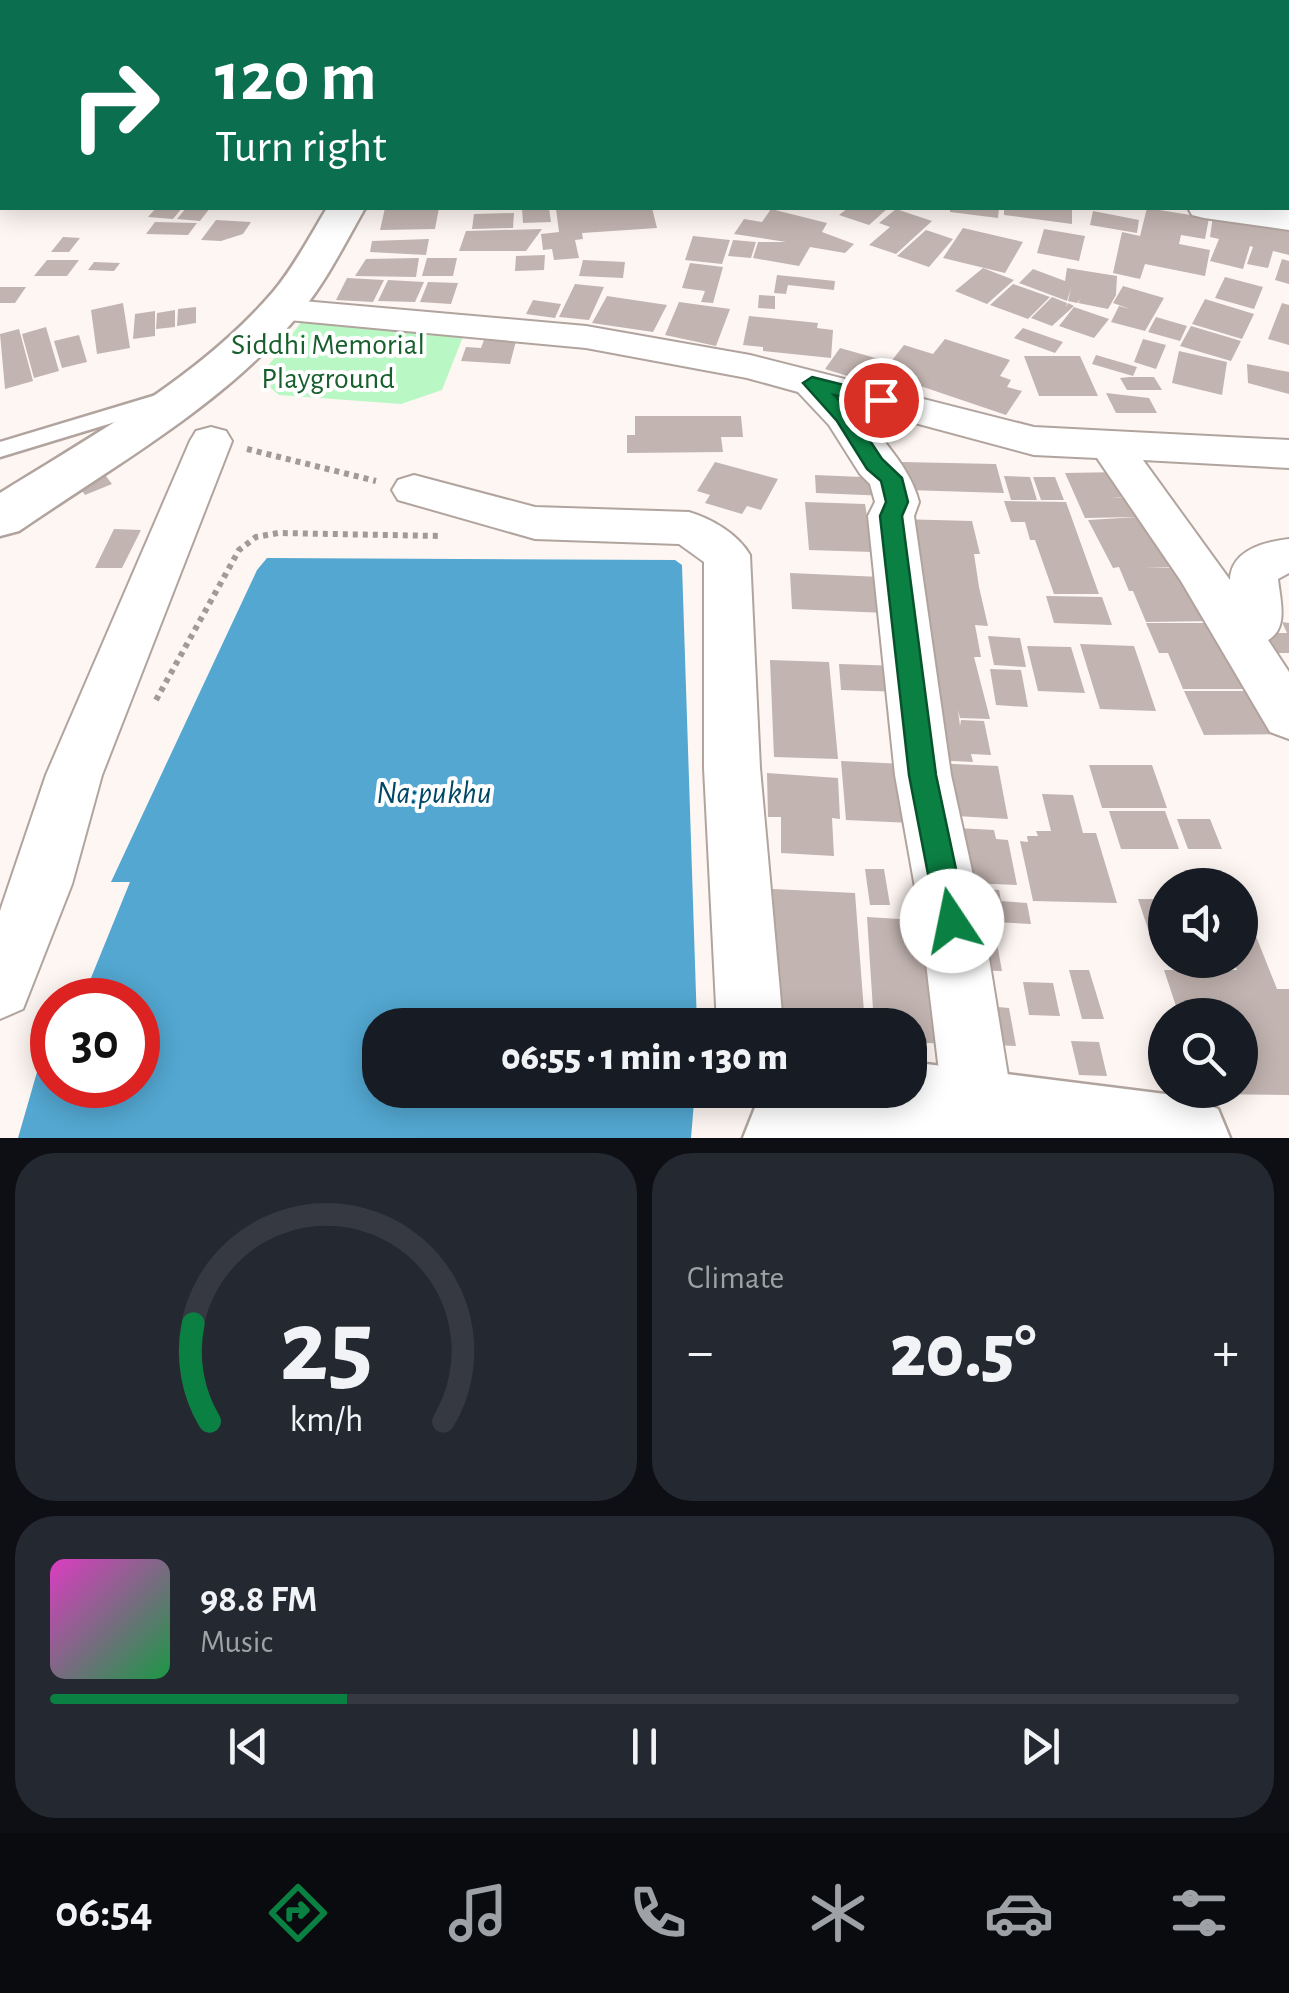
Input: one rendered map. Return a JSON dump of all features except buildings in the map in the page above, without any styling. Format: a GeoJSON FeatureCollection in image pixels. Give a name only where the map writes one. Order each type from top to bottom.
{"type":"FeatureCollection","features":[{"type":"Feature","properties":{"kind":"main road"},"geometry":{"type":"LineString","coordinates":[[0,518],[181,394],[280,310],[301,284],[345,210]]}},
{"type":"Feature","properties":{"kind":"main road"},"geometry":{"type":"LineString","coordinates":[[784,1114],[824,1100],[886,1099],[1105,1134],[1189,1138]]}},
{"type":"Feature","properties":{"kind":"street"},"geometry":{"type":"LineString","coordinates":[[910,0],[940,0]]}},
{"type":"Feature","properties":{"kind":"street"},"geometry":{"type":"LineString","coordinates":[[1218,210],[1289,220]]}},
{"type":"Feature","properties":{"kind":"street"},"geometry":{"type":"LineString","coordinates":[[280,310],[586,337],[732,364],[949,418],[998,434],[1112,448],[1289,454]]}},
{"type":"Feature","properties":{"kind":"street"},"geometry":{"type":"LineString","coordinates":[[812,383],[844,417],[875,464],[891,478],[897,502],[891,516],[923,775],[952,921],[979,1113]]}},
{"type":"Feature","properties":{"kind":"street"},"geometry":{"type":"LineString","coordinates":[[0,987],[42,884],[74,775],[211,440]]}},
{"type":"Feature","properties":{"kind":"street"},"geometry":{"type":"LineString","coordinates":[[1112,448],[1198,570],[1289,716]]}},
{"type":"Feature","properties":{"kind":"street"},"geometry":{"type":"LineString","coordinates":[[414,490],[535,522],[689,528],[727,555],[732,768],[749,1008]]}},
{"type":"Feature","properties":{"kind":"street"},"geometry":{"type":"LineString","coordinates":[[1235,634],[1258,624],[1253,573],[1271,558],[1289,556]]}},
{"type":"Feature","properties":{"kind":"lane"},"geometry":{"type":"LineString","coordinates":[[0,450],[181,394]]}},
{"type":"Feature","properties":{"kind":"path"},"geometry":{"type":"LineString","coordinates":[[211,440],[414,490]]}},
{"type":"Feature","properties":{"kind":"path"},"geometry":{"type":"LineString","coordinates":[[153,704],[239,550],[256,537],[278,533],[452,536]]}},
{"type":"Feature","properties":{"kind":"green space","name":"Siddhi Memorial Playground"},"geometry":{"type":"Polygon","coordinates":[[[302,321],[464,334],[442,390],[401,404],[279,395],[259,378],[302,321]]]}},
{"type":"Feature","properties":{"kind":"water","name":"Na:pukhu"},"geometry":{"type":"Polygon","coordinates":[[[267,558],[675,560],[682,565],[696,1008],[362,1008],[362,1108],[694,1108],[691,1138],[18,1138],[30,1096],[30,1108],[160,1108],[160,978],[91,978],[130,882],[111,882],[257,570],[267,558]]]}},
{"type":"Feature","properties":{"kind":"route"},"geometry":{"type":"LineString","coordinates":[[881,400],[812,383],[844,417],[875,464],[891,478],[897,502],[891,516],[902,622],[923,775],[952,921]]}}]}
